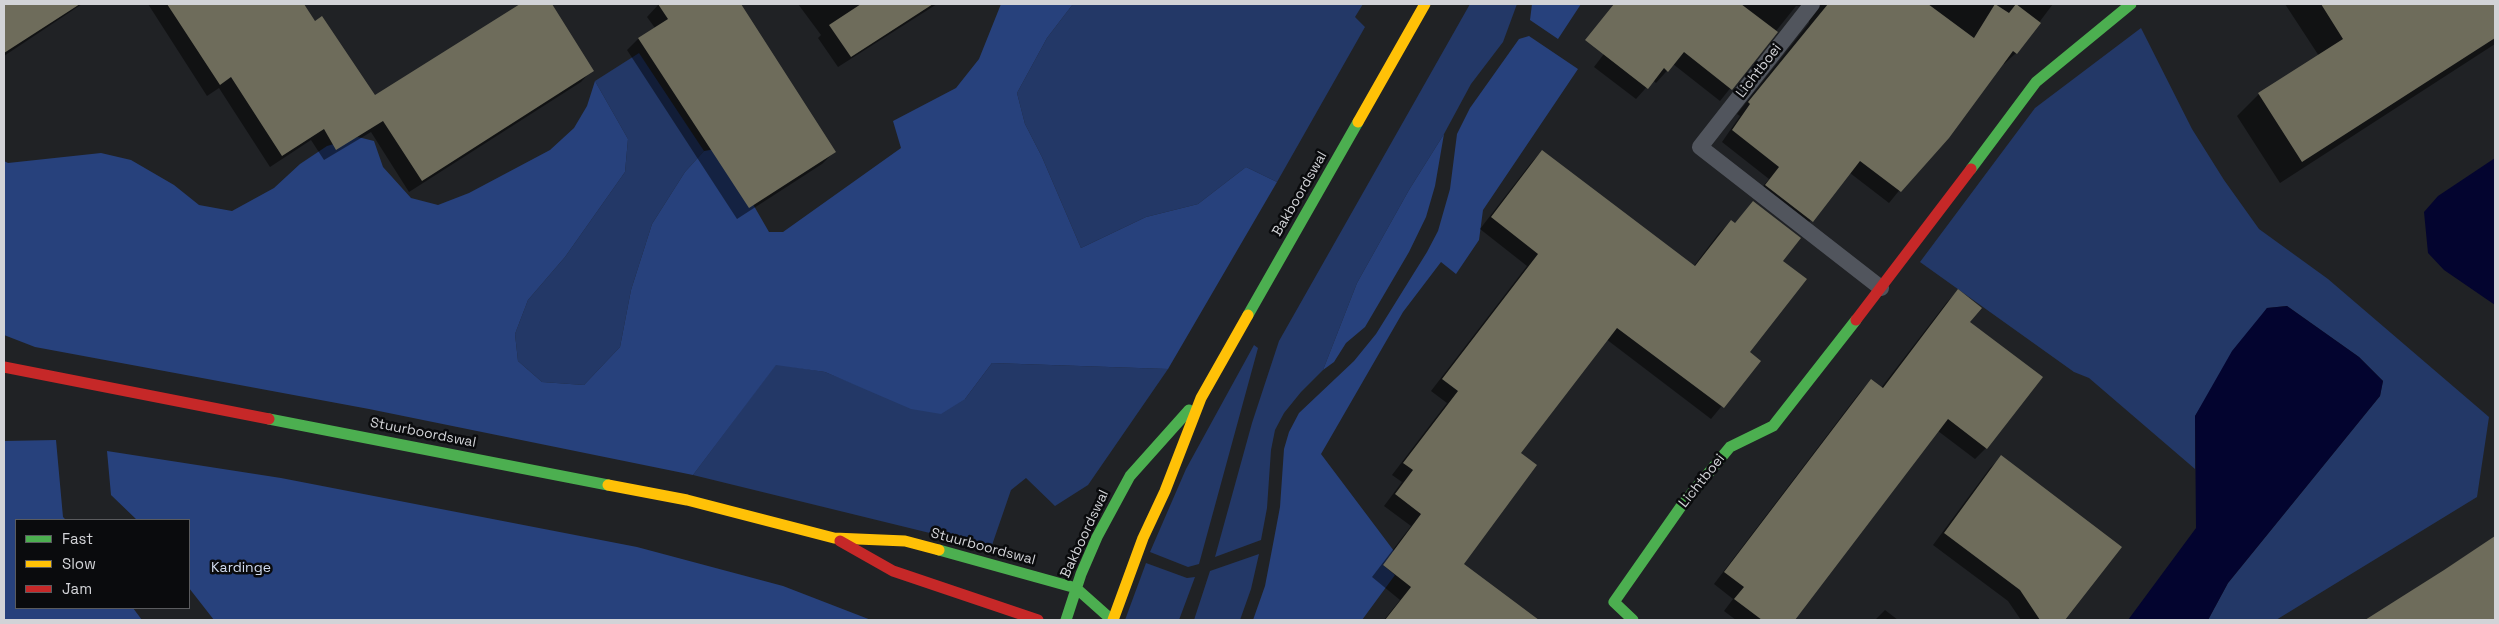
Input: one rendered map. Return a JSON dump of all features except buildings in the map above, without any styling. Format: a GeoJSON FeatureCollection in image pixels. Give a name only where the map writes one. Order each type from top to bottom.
{"type":"FeatureCollection","features":[{"type":"Feature","properties":{"kind":"street","name":"Bakboordswal"},"geometry":{"type":"LineString","coordinates":[[1112,620],[1143,538],[1165,491],[1200,398],[1425,4]]}},
{"type":"Feature","properties":{"kind":"street","name":"Lichtboei"},"geometry":{"type":"LineString","coordinates":[[1634,620],[1614,602],[1682,505],[1730,447],[1773,426],[1881,288],[2036,82],[2131,4]]}},
{"type":"Feature","properties":{"kind":"street","name":"Stuurboordswal"},"geometry":{"type":"LineString","coordinates":[[4,366],[687,500],[834,538],[905,541],[1076,588],[1112,620]]}},
{"type":"Feature","properties":{"kind":"street","name":"Bakboordswal"},"geometry":{"type":"LineString","coordinates":[[1066,620],[1076,588],[1097,537],[1130,476],[1200,398]]}},
{"type":"Feature","properties":{"kind":"street","name":"Stuurboordswal"},"geometry":{"type":"LineString","coordinates":[[834,538],[893,571],[1038,620]]}},
{"type":"Feature","properties":{"kind":"lane","name":"Lichtboei"},"geometry":{"type":"LineString","coordinates":[[1812,4],[1700,147],[1881,288]]}},
{"type":"Feature","properties":{"kind":"shaded area"},"geometry":{"type":"Polygon","coordinates":[[[1073,4],[1363,4],[1355,17],[1365,27],[1277,182],[1246,167],[1198,204],[1146,217],[1081,248],[1042,157],[1025,124],[1017,93],[1047,38],[1073,4]]]}},
{"type":"Feature","properties":{"kind":"shaded area"},"geometry":{"type":"Polygon","coordinates":[[[1470,4],[1517,4],[1503,42],[1471,84],[1357,283],[1323,370],[1301,392],[1284,413],[1275,430],[1271,450],[1267,508],[1261,540],[1215,557],[1252,423],[1279,341],[1470,4]]]}},
{"type":"Feature","properties":{"kind":"shaded area"},"geometry":{"type":"Polygon","coordinates":[[[2141,28],[2192,129],[2224,180],[2259,229],[2328,279],[2489,417],[2477,497],[2276,620],[2208,620],[2228,583],[2380,396],[2383,381],[2359,357],[2287,306],[2267,308],[2195,416],[2195,469],[2089,378],[2074,372],[1920,262],[2035,108],[2141,28]]]}},
{"type":"Feature","properties":{"kind":"shaded area"},"geometry":{"type":"Polygon","coordinates":[[[639,53],[704,151],[685,172],[652,224],[631,290],[620,347],[584,385],[542,382],[518,361],[515,334],[528,300],[565,257],[625,172],[628,139],[595,81],[639,53]]]}},
{"type":"Feature","properties":{"kind":"shaded area"},"geometry":{"type":"Polygon","coordinates":[[[2495,158],[2495,305],[2444,270],[2428,253],[2424,212],[2438,196],[2495,158]]]}},
{"type":"Feature","properties":{"kind":"shaded area"},"geometry":{"type":"Polygon","coordinates":[[[2287,306],[2359,357],[2383,381],[2380,396],[2228,583],[2208,620],[2128,620],[2196,528],[2195,416],[2232,351],[2267,308],[2287,306]]]}},
{"type":"Feature","properties":{"kind":"shaded area"},"geometry":{"type":"Polygon","coordinates":[[[1254,345],[1258,348],[1199,564],[1188,567],[1150,552],[1186,469],[1254,345]]]}},
{"type":"Feature","properties":{"kind":"shaded area"},"geometry":{"type":"Polygon","coordinates":[[[992,363],[1168,369],[1088,485],[1055,506],[1026,478],[1011,490],[991,548],[693,475],[776,364],[825,372],[867,389],[965,399],[992,363]]]}},
{"type":"Feature","properties":{"kind":"shaded area"},"geometry":{"type":"Polygon","coordinates":[[[1259,554],[1251,589],[1240,620],[1194,620],[1210,571],[1259,554]]]}},
{"type":"Feature","properties":{"kind":"shaded area"},"geometry":{"type":"Polygon","coordinates":[[[1146,563],[1187,578],[1195,577],[1179,620],[1125,620],[1146,563]]]}},
{"type":"Feature","properties":{"kind":"green space"},"geometry":{"type":"Polygon","coordinates":[[[1001,4],[1073,4],[1047,38],[1017,93],[1025,124],[1042,157],[1081,248],[1146,217],[1198,204],[1246,167],[1277,182],[1168,369],[992,363],[965,399],[941,414],[911,409],[825,372],[776,365],[693,475],[369,409],[35,347],[4,335],[4,161],[8,163],[101,153],[131,160],[174,185],[199,205],[232,211],[274,188],[300,164],[327,146],[358,137],[374,141],[383,167],[411,198],[438,205],[469,193],[550,150],[574,128],[587,106],[595,81],[628,139],[625,172],[565,257],[528,300],[515,334],[518,361],[542,382],[584,385],[620,347],[631,290],[652,224],[685,172],[704,151],[716,149],[739,180],[769,232],[783,232],[901,148],[893,121],[956,88],[979,59],[1001,4]]]}},
{"type":"Feature","properties":{"kind":"green space"},"geometry":{"type":"Polygon","coordinates":[[[1532,4],[1581,4],[1558,39],[1530,20],[1532,4]]]}},
{"type":"Feature","properties":{"kind":"green space"},"geometry":{"type":"Polygon","coordinates":[[[1529,36],[1578,69],[1483,210],[1479,240],[1456,274],[1441,262],[1403,312],[1321,454],[1394,551],[1383,565],[1395,575],[1362,620],[1253,620],[1265,586],[1274,539],[1280,507],[1284,449],[1289,432],[1299,413],[1354,361],[1376,334],[1427,252],[1438,231],[1450,189],[1457,134],[1470,108],[1519,39],[1529,36]]]}},
{"type":"Feature","properties":{"kind":"green space"},"geometry":{"type":"Polygon","coordinates":[[[1444,134],[1435,186],[1426,217],[1409,252],[1365,327],[1346,343],[1334,362],[1323,370],[1357,283],[1409,190],[1444,134]]]}},
{"type":"Feature","properties":{"kind":"green space"},"geometry":{"type":"Polygon","coordinates":[[[56,440],[63,517],[65,519],[15,519],[15,609],[134,609],[142,620],[4,620],[4,441],[56,440]]]}},
{"type":"Feature","properties":{"kind":"green space","name":"Kardinge"},"geometry":{"type":"Polygon","coordinates":[[[107,451],[281,478],[637,547],[783,586],[871,620],[214,620],[190,589],[190,519],[136,519],[111,495],[107,451]]]}},
{"type":"Feature","properties":{"kind":"traffic: fast"},"geometry":{"type":"LineString","coordinates":[[1971,169],[2036,82],[2131,4]]}},
{"type":"Feature","properties":{"kind":"traffic: fast"},"geometry":{"type":"LineString","coordinates":[[1248,315],[1358,122]]}},
{"type":"Feature","properties":{"kind":"traffic: fast"},"geometry":{"type":"LineString","coordinates":[[1633,620],[1614,602],[1682,505],[1730,447],[1773,426],[1856,320]]}},
{"type":"Feature","properties":{"kind":"traffic: fast"},"geometry":{"type":"LineString","coordinates":[[1066,620],[1081,574],[1097,537],[1130,476],[1189,410]]}},
{"type":"Feature","properties":{"kind":"traffic: fast"},"geometry":{"type":"LineString","coordinates":[[269,419],[608,485]]}},
{"type":"Feature","properties":{"kind":"traffic: fast"},"geometry":{"type":"LineString","coordinates":[[939,550],[1076,588],[1112,620]]}},
{"type":"Feature","properties":{"kind":"traffic: slow"},"geometry":{"type":"LineString","coordinates":[[1358,122],[1425,4]]}},
{"type":"Feature","properties":{"kind":"traffic: slow"},"geometry":{"type":"LineString","coordinates":[[1113,620],[1143,538],[1165,491],[1201,398],[1248,315]]}},
{"type":"Feature","properties":{"kind":"traffic: slow"},"geometry":{"type":"LineString","coordinates":[[608,485],[687,500],[834,538],[905,541],[939,550]]}},
{"type":"Feature","properties":{"kind":"traffic: jam"},"geometry":{"type":"LineString","coordinates":[[1856,320],[1971,169]]}},
{"type":"Feature","properties":{"kind":"traffic: jam"},"geometry":{"type":"LineString","coordinates":[[4,367],[269,419]]}},
{"type":"Feature","properties":{"kind":"traffic: jam"},"geometry":{"type":"LineString","coordinates":[[840,541],[893,571],[1038,620]]}}]}
